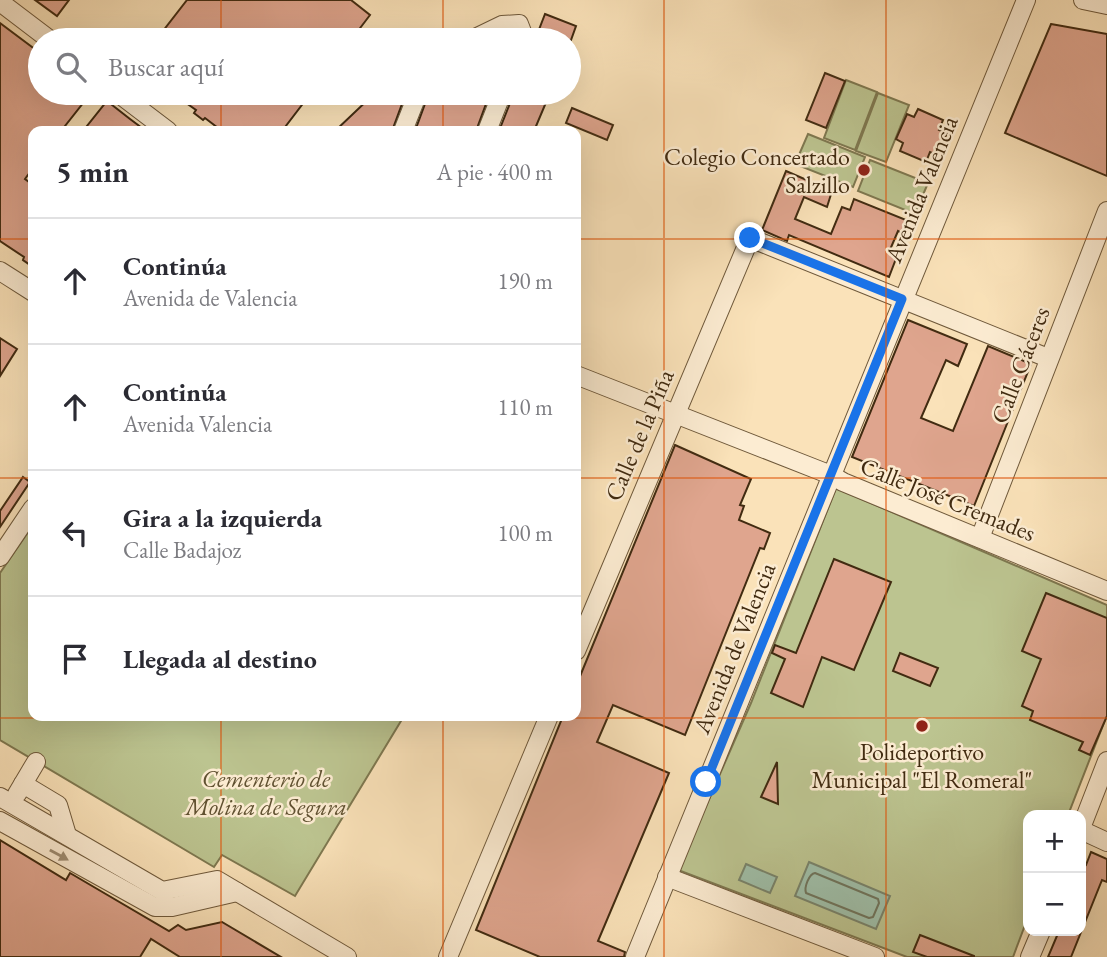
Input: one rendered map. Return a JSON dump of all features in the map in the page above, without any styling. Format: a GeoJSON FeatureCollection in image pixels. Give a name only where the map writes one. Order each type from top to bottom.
{"type":"FeatureCollection","features":[{"type":"Feature","properties":{"kind":"street","name":"Avenida Valencia"},"geometry":{"type":"LineString","coordinates":[[831,475],[1026,0]]}},
{"type":"Feature","properties":{"kind":"street"},"geometry":{"type":"LineString","coordinates":[[1083,0],[1107,5]]}},
{"type":"Feature","properties":{"kind":"street"},"geometry":{"type":"LineString","coordinates":[[0,2],[34,28]]}},
{"type":"Feature","properties":{"kind":"street"},"geometry":{"type":"LineString","coordinates":[[134,105],[161,126]]}},
{"type":"Feature","properties":{"kind":"street"},"geometry":{"type":"LineString","coordinates":[[405,126],[413,105]]}},
{"type":"Feature","properties":{"kind":"street"},"geometry":{"type":"LineString","coordinates":[[488,126],[497,105]]}},
{"type":"Feature","properties":{"kind":"street","name":"Calle Cáceres"},"geometry":{"type":"LineString","coordinates":[[980,538],[1107,211]]}},
{"type":"Feature","properties":{"kind":"street","name":"Calle de la Piña"},"geometry":{"type":"LineString","coordinates":[[581,639],[750,238],[902,299]]}},
{"type":"Feature","properties":{"kind":"street"},"geometry":{"type":"LineString","coordinates":[[0,271],[28,289]]}},
{"type":"Feature","properties":{"kind":"street"},"geometry":{"type":"LineString","coordinates":[[902,299],[1048,358]]}},
{"type":"Feature","properties":{"kind":"street","name":"Calle José Cremades"},"geometry":{"type":"LineString","coordinates":[[581,376],[831,475],[1107,591]]}},
{"type":"Feature","properties":{"kind":"street","name":"Avenida de Valencia"},"geometry":{"type":"LineString","coordinates":[[635,957],[831,475]]}},
{"type":"Feature","properties":{"kind":"street"},"geometry":{"type":"LineString","coordinates":[[1,553],[28,515]]}},
{"type":"Feature","properties":{"kind":"street"},"geometry":{"type":"LineString","coordinates":[[449,957],[547,721]]}},
{"type":"Feature","properties":{"kind":"street"},"geometry":{"type":"LineString","coordinates":[[1086,816],[1107,761]]}},
{"type":"Feature","properties":{"kind":"street"},"geometry":{"type":"LineString","coordinates":[[36,762],[23,784],[6,800],[162,891],[217,880],[347,957]]}},
{"type":"Feature","properties":{"kind":"street"},"geometry":{"type":"LineString","coordinates":[[23,784],[58,805],[67,835]]}},
{"type":"Feature","properties":{"kind":"street"},"geometry":{"type":"LineString","coordinates":[[0,821],[155,907],[172,907],[237,892]]}},
{"type":"Feature","properties":{"kind":"street"},"geometry":{"type":"LineString","coordinates":[[1086,832],[1107,842]]}},
{"type":"Feature","properties":{"kind":"street"},"geometry":{"type":"LineString","coordinates":[[667,877],[875,957]]}},
{"type":"Feature","properties":{"kind":"street"},"geometry":{"type":"LineString","coordinates":[[1030,957],[1039,936]]}},
{"type":"Feature","properties":{"kind":"green space"},"geometry":{"type":"Polygon","coordinates":[[[846,80],[877,92],[855,150],[824,138],[846,80]]]}},
{"type":"Feature","properties":{"kind":"green space"},"geometry":{"type":"Polygon","coordinates":[[[878,93],[909,105],[886,162],[856,151],[878,93]]]}},
{"type":"Feature","properties":{"kind":"green space"},"geometry":{"type":"Polygon","coordinates":[[[808,134],[865,157],[853,187],[795,164],[808,134]]]}},
{"type":"Feature","properties":{"kind":"green space"},"geometry":{"type":"Polygon","coordinates":[[[870,160],[928,183],[915,214],[858,191],[870,160]]]}},
{"type":"Feature","properties":{"kind":"green space","name":"Polideportivo Municipal \"El Romeral\""},"geometry":{"type":"Polygon","coordinates":[[[836,488],[1107,605],[1107,715],[1070,810],[1023,810],[1023,930],[1013,957],[907,957],[678,870],[751,703],[836,488]]]}},
{"type":"Feature","properties":{"kind":"green space","name":"Cementerio de Molina de Segura"},"geometry":{"type":"Polygon","coordinates":[[[28,532],[28,721],[401,721],[295,896],[222,855],[214,867],[0,740],[0,573],[28,532]]]}},
{"type":"Feature","properties":{"kind":"water"},"geometry":{"type":"Polygon","coordinates":[[[809,862],[890,896],[876,929],[795,896],[809,862]]]}},
{"type":"Feature","properties":{"kind":"water"},"geometry":{"type":"Polygon","coordinates":[[[746,864],[777,877],[770,893],[739,880],[746,864]]]}},
{"type":"Feature","properties":{"kind":"building"},"geometry":{"type":"Polygon","coordinates":[[[35,0],[69,0],[57,16],[35,0]]]}},
{"type":"Feature","properties":{"kind":"building"},"geometry":{"type":"Polygon","coordinates":[[[187,0],[351,0],[370,15],[360,28],[165,28],[187,0]]]}},
{"type":"Feature","properties":{"kind":"building"},"geometry":{"type":"Polygon","coordinates":[[[545,14],[576,26],[575,28],[540,28],[545,14]]]}},
{"type":"Feature","properties":{"kind":"building"},"geometry":{"type":"Polygon","coordinates":[[[0,23],[28,44],[28,105],[82,105],[65,126],[28,126],[28,175],[25,179],[28,181],[28,264],[23,260],[24,257],[0,241],[0,23]]]}},
{"type":"Feature","properties":{"kind":"building"},"geometry":{"type":"Polygon","coordinates":[[[1051,24],[1107,34],[1107,176],[1005,133],[1051,24]]]}},
{"type":"Feature","properties":{"kind":"building"},"geometry":{"type":"Polygon","coordinates":[[[825,73],[845,81],[826,128],[806,120],[825,73]]]}},
{"type":"Feature","properties":{"kind":"building"},"geometry":{"type":"Polygon","coordinates":[[[104,105],[112,105],[139,126],[87,126],[104,105]]]}},
{"type":"Feature","properties":{"kind":"building"},"geometry":{"type":"Polygon","coordinates":[[[189,105],[302,105],[286,126],[215,126],[194,113],[196,110],[189,105]]]}},
{"type":"Feature","properties":{"kind":"building"},"geometry":{"type":"Polygon","coordinates":[[[362,105],[402,105],[394,126],[340,126],[362,105]]]}},
{"type":"Feature","properties":{"kind":"building"},"geometry":{"type":"Polygon","coordinates":[[[425,105],[486,105],[478,126],[417,126],[425,105]]]}},
{"type":"Feature","properties":{"kind":"building"},"geometry":{"type":"Polygon","coordinates":[[[509,105],[545,105],[536,126],[501,126],[509,105]]]}},
{"type":"Feature","properties":{"kind":"building"},"geometry":{"type":"Polygon","coordinates":[[[572,108],[613,125],[607,140],[581,129],[581,126],[566,123],[572,108]]]}},
{"type":"Feature","properties":{"kind":"building"},"geometry":{"type":"Polygon","coordinates":[[[918,109],[943,120],[939,130],[947,133],[937,155],[930,152],[926,162],[900,151],[903,143],[896,139],[907,114],[914,117],[918,109]]]}},
{"type":"Feature","properties":{"kind":"building"},"geometry":{"type":"Polygon","coordinates":[[[786,171],[832,191],[827,207],[804,197],[795,219],[831,234],[842,207],[850,210],[854,199],[911,222],[905,235],[898,231],[889,252],[897,256],[889,277],[789,235],[787,241],[762,230],[786,171]]]}},
{"type":"Feature","properties":{"kind":"building"},"geometry":{"type":"Polygon","coordinates":[[[908,320],[967,344],[958,366],[946,360],[921,418],[953,431],[988,346],[1031,364],[974,506],[852,457],[908,320]]]}},
{"type":"Feature","properties":{"kind":"building"},"geometry":{"type":"Polygon","coordinates":[[[0,338],[17,349],[0,376],[0,338]]]}},
{"type":"Feature","properties":{"kind":"building"},"geometry":{"type":"Polygon","coordinates":[[[675,445],[751,479],[740,505],[744,506],[739,520],[770,533],[764,549],[760,548],[685,735],[613,705],[597,742],[669,773],[598,941],[625,952],[624,957],[540,957],[476,930],[561,721],[581,721],[581,674],[675,445]]]}},
{"type":"Feature","properties":{"kind":"building"},"geometry":{"type":"Polygon","coordinates":[[[23,477],[28,481],[28,485],[0,527],[0,511],[23,477]]]}},
{"type":"Feature","properties":{"kind":"building"},"geometry":{"type":"Polygon","coordinates":[[[834,559],[891,582],[854,670],[822,657],[803,707],[771,693],[785,659],[772,653],[775,645],[796,653],[834,559]]]}},
{"type":"Feature","properties":{"kind":"building"},"geometry":{"type":"Polygon","coordinates":[[[1046,593],[1107,618],[1107,716],[1090,755],[1079,750],[1083,742],[1030,720],[1033,711],[1022,706],[1041,659],[1022,651],[1046,593]]]}},
{"type":"Feature","properties":{"kind":"building"},"geometry":{"type":"Polygon","coordinates":[[[900,653],[938,668],[930,686],[893,671],[900,653]]]}},
{"type":"Feature","properties":{"kind":"building"},"geometry":{"type":"Polygon","coordinates":[[[777,762],[778,804],[761,797],[777,762]]]}},
{"type":"Feature","properties":{"kind":"building"},"geometry":{"type":"Polygon","coordinates":[[[0,840],[66,880],[70,873],[169,931],[178,925],[186,930],[222,922],[281,957],[180,957],[151,939],[140,957],[0,957],[0,840]]]}},
{"type":"Feature","properties":{"kind":"building"},"geometry":{"type":"Polygon","coordinates":[[[1091,852],[1107,859],[1107,882],[1102,880],[1086,920],[1086,873],[1091,852]]]}},
{"type":"Feature","properties":{"kind":"building"},"geometry":{"type":"Polygon","coordinates":[[[920,935],[974,957],[927,957],[913,952],[920,935]]]}},
{"type":"Feature","properties":{"kind":"building"},"geometry":{"type":"Polygon","coordinates":[[[1057,936],[1079,936],[1071,957],[1048,957],[1057,936]]]}},
{"type":"Feature","properties":{"kind":"place","name":"Colegio Concertado Salzillo"},"geometry":{"type":"Point","coordinates":[864,170]}},
{"type":"Feature","properties":{"kind":"place","name":"Polideportivo Municipal \"El Romeral\""},"geometry":{"type":"Point","coordinates":[922,726]}},
{"type":"Feature","properties":{"kind":"route"},"geometry":{"type":"LineString","coordinates":[[706,782],[902,299],[750,238]]}}]}
